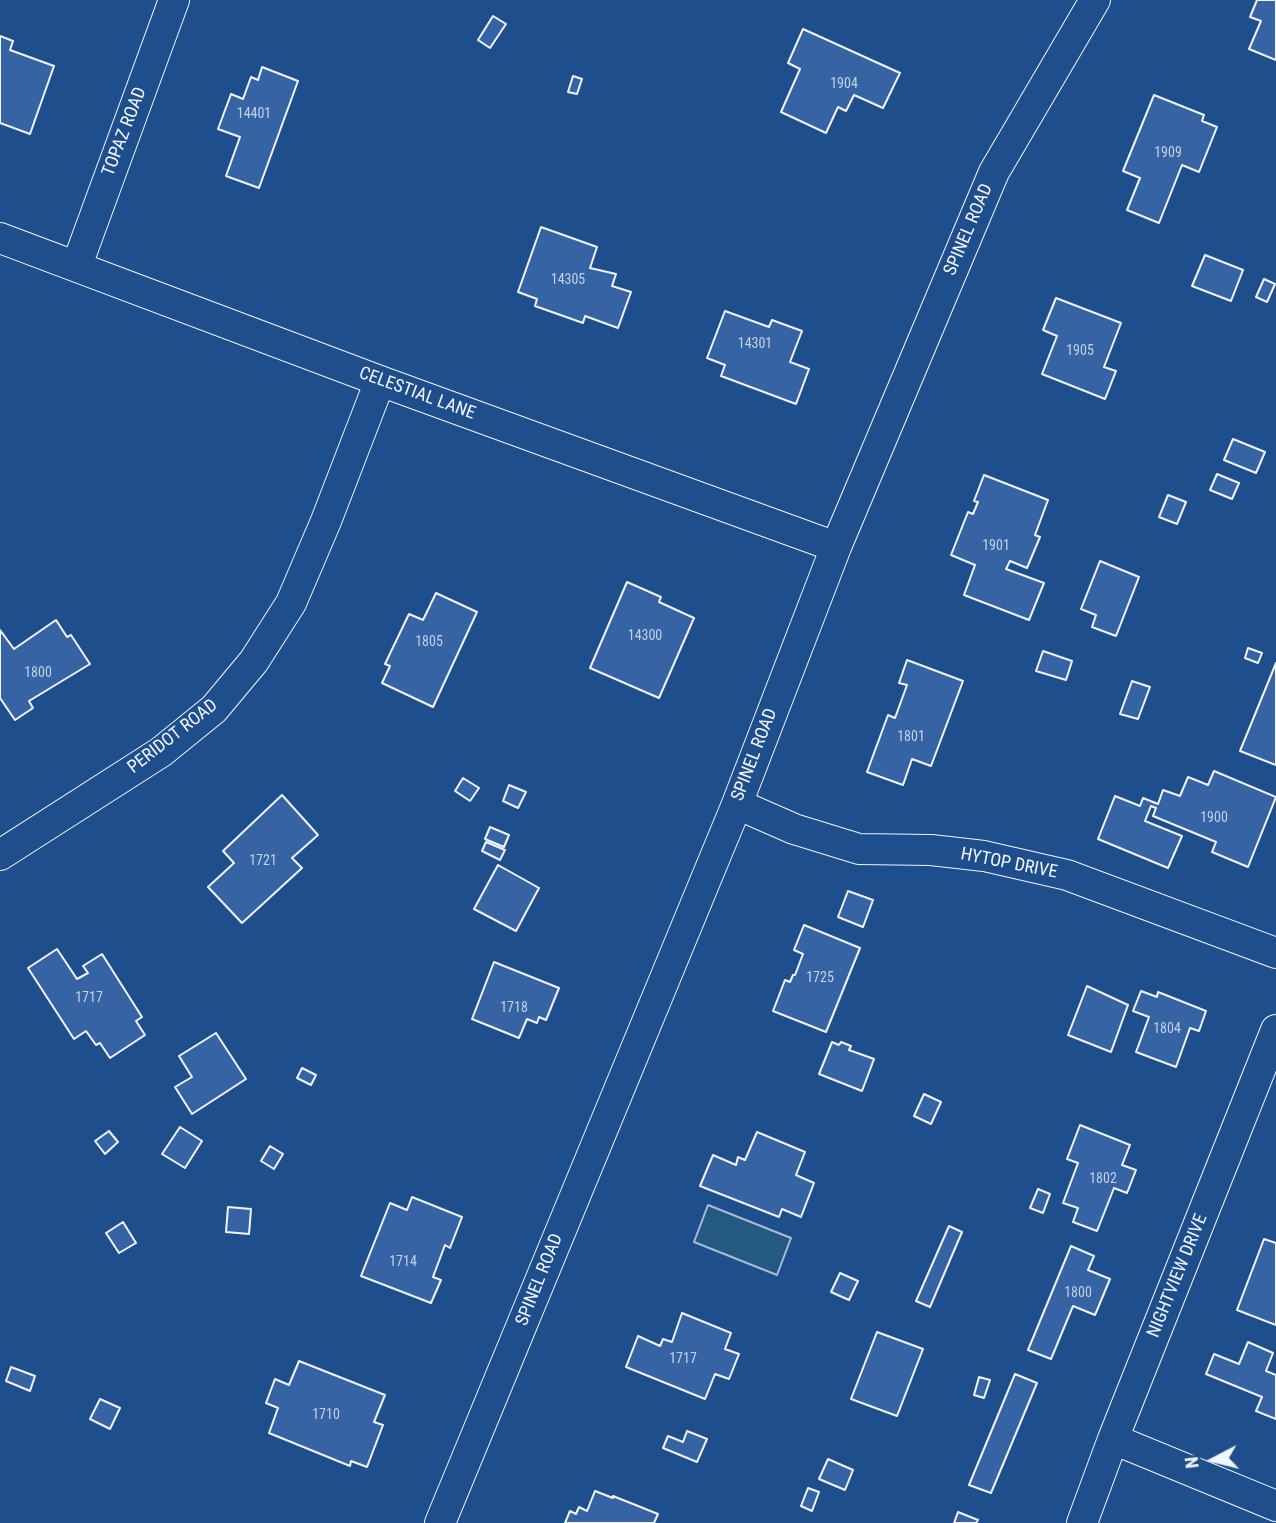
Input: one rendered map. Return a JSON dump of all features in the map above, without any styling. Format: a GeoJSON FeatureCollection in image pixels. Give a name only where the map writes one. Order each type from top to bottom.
{"type":"FeatureCollection","features":[{"type":"Feature","properties":{"kind":"street","name":"TOPAZ ROAD"},"geometry":{"type":"LineString","coordinates":[[77,265],[174,0]]}},
{"type":"Feature","properties":{"kind":"street","name":"SPINEL ROAD"},"geometry":{"type":"LineString","coordinates":[[440,1523],[737,804],[836,547],[994,172],[1095,0]]}},
{"type":"Feature","properties":{"kind":"street","name":"CELESTIAL LANE"},"geometry":{"type":"LineString","coordinates":[[0,238],[380,381],[836,547]]}},
{"type":"Feature","properties":{"kind":"street","name":"PERIDOT ROAD"},"geometry":{"type":"LineString","coordinates":[[0,855],[161,752],[214,709],[254,662],[291,603],[326,522],[380,381]]}},
{"type":"Feature","properties":{"kind":"street","name":"HYTOP DRIVE"},"geometry":{"type":"LineString","coordinates":[[737,804],[794,830],[859,849],[931,850],[984,856],[1067,875],[1276,953]]}},
{"type":"Feature","properties":{"kind":"street","name":"NIGHTVIEW DRIVE"},"geometry":{"type":"LineString","coordinates":[[1083,1523],[1113,1440],[1276,1030]]}},
{"type":"Feature","properties":{"kind":"street"},"geometry":{"type":"LineString","coordinates":[[1113,1440],[1276,1506]]}},
{"type":"Feature","properties":{"kind":"shaded area"},"geometry":{"type":"Polygon","coordinates":[[[708,1205],[791,1238],[777,1275],[694,1242],[708,1205]]]}},
{"type":"Feature","properties":{"kind":"building"},"geometry":{"type":"Polygon","coordinates":[[[1257,0],[1276,0],[1276,60],[1249,49],[1261,21],[1250,17],[1257,0]]]}},
{"type":"Feature","properties":{"kind":"building"},"geometry":{"type":"Polygon","coordinates":[[[493,16],[506,24],[490,48],[478,40],[493,16]]]}},
{"type":"Feature","properties":{"kind":"building"},"geometry":{"type":"Polygon","coordinates":[[[803,29],[900,73],[883,108],[854,95],[846,111],[838,107],[826,133],[781,112],[800,69],[788,63],[803,29]]]}},
{"type":"Feature","properties":{"kind":"building"},"geometry":{"type":"Polygon","coordinates":[[[0,36],[13,41],[10,50],[54,66],[30,134],[0,123],[0,36]]]}},
{"type":"Feature","properties":{"kind":"building"},"geometry":{"type":"Polygon","coordinates":[[[262,67],[298,81],[259,188],[226,176],[240,137],[218,129],[231,94],[243,99],[251,77],[258,80],[262,67]]]}},
{"type":"Feature","properties":{"kind":"building"},"geometry":{"type":"Polygon","coordinates":[[[573,76],[582,79],[577,94],[568,92],[573,76]]]}},
{"type":"Feature","properties":{"kind":"building"},"geometry":{"type":"Polygon","coordinates":[[[1154,95],[1204,115],[1202,121],[1217,127],[1199,172],[1182,165],[1159,223],[1127,210],[1140,178],[1123,171],[1154,95]]]}},
{"type":"Feature","properties":{"kind":"building"},"geometry":{"type":"Polygon","coordinates":[[[541,227],[597,247],[590,268],[616,274],[612,286],[631,292],[618,328],[585,316],[583,323],[535,306],[537,299],[518,292],[541,227]]]}},
{"type":"Feature","properties":{"kind":"building"},"geometry":{"type":"Polygon","coordinates":[[[1205,255],[1243,270],[1231,301],[1192,286],[1205,255]]]}},
{"type":"Feature","properties":{"kind":"building"},"geometry":{"type":"Polygon","coordinates":[[[1264,279],[1275,284],[1267,302],[1256,297],[1264,279]]]}},
{"type":"Feature","properties":{"kind":"building"},"geometry":{"type":"Polygon","coordinates":[[[1056,298],[1121,323],[1104,367],[1116,371],[1105,399],[1042,374],[1057,336],[1043,330],[1056,298]]]}},
{"type":"Feature","properties":{"kind":"building"},"geometry":{"type":"Polygon","coordinates":[[[725,311],[769,327],[772,320],[802,331],[790,362],[809,369],[796,404],[721,376],[725,365],[707,358],[725,311]]]}},
{"type":"Feature","properties":{"kind":"building"},"geometry":{"type":"Polygon","coordinates":[[[1233,439],[1265,452],[1256,473],[1224,460],[1233,439]]]}},
{"type":"Feature","properties":{"kind":"building"},"geometry":{"type":"Polygon","coordinates":[[[1217,474],[1239,483],[1232,499],[1210,490],[1217,474]]]}},
{"type":"Feature","properties":{"kind":"building"},"geometry":{"type":"Polygon","coordinates":[[[984,475],[1048,500],[1035,535],[1040,537],[1027,568],[1010,561],[1006,569],[1044,583],[1029,620],[964,595],[975,565],[951,555],[968,512],[973,514],[978,502],[974,501],[984,475]]]}},
{"type":"Feature","properties":{"kind":"building"},"geometry":{"type":"Polygon","coordinates":[[[1168,495],[1186,502],[1177,524],[1159,517],[1168,495]]]}},
{"type":"Feature","properties":{"kind":"building"},"geometry":{"type":"Polygon","coordinates":[[[1100,561],[1139,577],[1116,636],[1092,627],[1096,615],[1081,609],[1100,561]]]}},
{"type":"Feature","properties":{"kind":"building"},"geometry":{"type":"Polygon","coordinates":[[[627,582],[661,597],[659,602],[694,618],[659,698],[590,668],[627,582]]]}},
{"type":"Feature","properties":{"kind":"building"},"geometry":{"type":"Polygon","coordinates":[[[436,593],[477,612],[433,707],[382,683],[390,666],[385,664],[409,614],[423,620],[436,593]]]}},
{"type":"Feature","properties":{"kind":"building"},"geometry":{"type":"Polygon","coordinates":[[[56,620],[67,637],[71,635],[90,664],[29,701],[33,708],[15,720],[0,698],[0,630],[14,649],[56,620]]]}},
{"type":"Feature","properties":{"kind":"building"},"geometry":{"type":"Polygon","coordinates":[[[1248,648],[1262,653],[1258,663],[1245,658],[1248,648]]]}},
{"type":"Feature","properties":{"kind":"building"},"geometry":{"type":"Polygon","coordinates":[[[1043,651],[1072,661],[1066,680],[1036,671],[1043,651]]]}},
{"type":"Feature","properties":{"kind":"building"},"geometry":{"type":"Polygon","coordinates":[[[907,660],[963,681],[931,766],[912,759],[903,785],[867,772],[888,715],[895,718],[907,685],[899,683],[907,660]]]}},
{"type":"Feature","properties":{"kind":"building"},"geometry":{"type":"Polygon","coordinates":[[[1276,663],[1276,765],[1240,751],[1276,663]]]}},
{"type":"Feature","properties":{"kind":"building"},"geometry":{"type":"Polygon","coordinates":[[[1132,681],[1150,687],[1138,719],[1120,714],[1132,681]]]}},
{"type":"Feature","properties":{"kind":"building"},"geometry":{"type":"Polygon","coordinates":[[[1214,771],[1276,797],[1248,867],[1212,852],[1216,842],[1153,816],[1156,808],[1151,806],[1145,821],[1182,836],[1168,868],[1098,839],[1115,796],[1140,806],[1143,798],[1158,804],[1163,790],[1180,796],[1188,777],[1208,785],[1214,771]]]}},
{"type":"Feature","properties":{"kind":"building"},"geometry":{"type":"Polygon","coordinates":[[[463,778],[479,788],[470,801],[455,791],[463,778]]]}},
{"type":"Feature","properties":{"kind":"building"},"geometry":{"type":"Polygon","coordinates":[[[509,785],[526,792],[518,808],[503,801],[509,785]]]}},
{"type":"Feature","properties":{"kind":"building"},"geometry":{"type":"Polygon","coordinates":[[[282,795],[318,835],[292,858],[302,868],[242,923],[208,887],[234,863],[223,851],[282,795]]]}},
{"type":"Feature","properties":{"kind":"building"},"geometry":{"type":"Polygon","coordinates":[[[490,827],[509,835],[504,847],[485,839],[490,827]]]}},
{"type":"Feature","properties":{"kind":"building"},"geometry":{"type":"Polygon","coordinates":[[[486,842],[505,850],[500,860],[482,851],[486,842]]]}},
{"type":"Feature","properties":{"kind":"building"},"geometry":{"type":"Polygon","coordinates":[[[498,865],[539,888],[516,931],[474,909],[498,865]]]}},
{"type":"Feature","properties":{"kind":"building"},"geometry":{"type":"Polygon","coordinates":[[[848,891],[873,900],[863,927],[838,917],[848,891]]]}},
{"type":"Feature","properties":{"kind":"building"},"geometry":{"type":"Polygon","coordinates":[[[804,925],[860,948],[826,1032],[773,1011],[785,980],[790,982],[795,975],[803,954],[794,950],[804,925]]]}},
{"type":"Feature","properties":{"kind":"building"},"geometry":{"type":"Polygon","coordinates":[[[57,949],[77,979],[88,973],[83,966],[102,954],[142,1017],[136,1021],[145,1035],[110,1058],[100,1043],[96,1045],[86,1031],[74,1039],[28,968],[57,949]]]}},
{"type":"Feature","properties":{"kind":"building"},"geometry":{"type":"Polygon","coordinates":[[[494,962],[559,988],[546,1020],[539,1017],[537,1023],[527,1019],[519,1038],[472,1019],[494,962]]]}},
{"type":"Feature","properties":{"kind":"building"},"geometry":{"type":"Polygon","coordinates":[[[1087,986],[1128,1005],[1111,1052],[1068,1035],[1087,986]]]}},
{"type":"Feature","properties":{"kind":"building"},"geometry":{"type":"Polygon","coordinates":[[[1141,991],[1157,997],[1158,992],[1206,1011],[1199,1031],[1190,1028],[1176,1067],[1136,1052],[1149,1017],[1133,1011],[1141,991]]]}},
{"type":"Feature","properties":{"kind":"building"},"geometry":{"type":"Polygon","coordinates":[[[216,1033],[246,1079],[192,1114],[175,1087],[192,1077],[179,1056],[216,1033]]]}},
{"type":"Feature","properties":{"kind":"building"},"geometry":{"type":"Polygon","coordinates":[[[832,1042],[851,1046],[849,1050],[874,1059],[862,1091],[819,1074],[832,1042]]]}},
{"type":"Feature","properties":{"kind":"building"},"geometry":{"type":"Polygon","coordinates":[[[302,1068],[316,1075],[311,1085],[297,1078],[302,1068]]]}},
{"type":"Feature","properties":{"kind":"building"},"geometry":{"type":"Polygon","coordinates":[[[924,1094],[941,1102],[931,1124],[914,1116],[924,1094]]]}},
{"type":"Feature","properties":{"kind":"building"},"geometry":{"type":"Polygon","coordinates":[[[1080,1125],[1130,1145],[1122,1165],[1136,1170],[1127,1193],[1114,1188],[1097,1231],[1073,1222],[1078,1208],[1063,1203],[1078,1163],[1067,1159],[1080,1125]]]}},
{"type":"Feature","properties":{"kind":"building"},"geometry":{"type":"Polygon","coordinates":[[[180,1127],[202,1141],[185,1168],[162,1154],[180,1127]]]}},
{"type":"Feature","properties":{"kind":"building"},"geometry":{"type":"Polygon","coordinates":[[[109,1131],[118,1142],[105,1154],[95,1141],[109,1131]]]}},
{"type":"Feature","properties":{"kind":"building"},"geometry":{"type":"Polygon","coordinates":[[[757,1132],[805,1152],[796,1175],[814,1183],[801,1217],[782,1209],[779,1217],[700,1186],[713,1155],[736,1165],[738,1157],[745,1160],[757,1132]]]}},
{"type":"Feature","properties":{"kind":"building"},"geometry":{"type":"Polygon","coordinates":[[[270,1146],[283,1154],[274,1169],[261,1161],[270,1146]]]}},
{"type":"Feature","properties":{"kind":"building"},"geometry":{"type":"Polygon","coordinates":[[[1038,1189],[1050,1194],[1043,1213],[1030,1208],[1038,1189]]]}},
{"type":"Feature","properties":{"kind":"building"},"geometry":{"type":"Polygon","coordinates":[[[412,1197],[462,1217],[450,1248],[445,1245],[433,1277],[441,1280],[431,1303],[361,1276],[390,1203],[407,1210],[412,1197]]]}},
{"type":"Feature","properties":{"kind":"building"},"geometry":{"type":"Polygon","coordinates":[[[228,1207],[251,1209],[249,1234],[226,1232],[228,1207]]]}},
{"type":"Feature","properties":{"kind":"building"},"geometry":{"type":"Polygon","coordinates":[[[123,1222],[136,1243],[119,1253],[106,1233],[123,1222]]]}},
{"type":"Feature","properties":{"kind":"building"},"geometry":{"type":"Polygon","coordinates":[[[949,1226],[962,1232],[930,1307],[916,1301],[949,1226]]]}},
{"type":"Feature","properties":{"kind":"building"},"geometry":{"type":"Polygon","coordinates":[[[1264,1239],[1276,1243],[1276,1325],[1237,1310],[1264,1239]]]}},
{"type":"Feature","properties":{"kind":"building"},"geometry":{"type":"Polygon","coordinates":[[[1071,1246],[1094,1256],[1088,1270],[1110,1279],[1095,1315],[1073,1306],[1051,1359],[1028,1350],[1071,1246]]]}},
{"type":"Feature","properties":{"kind":"building"},"geometry":{"type":"Polygon","coordinates":[[[840,1273],[858,1281],[849,1300],[831,1292],[840,1273]]]}},
{"type":"Feature","properties":{"kind":"building"},"geometry":{"type":"Polygon","coordinates":[[[682,1313],[731,1333],[725,1349],[739,1354],[729,1379],[715,1374],[705,1399],[626,1367],[638,1336],[660,1346],[663,1339],[672,1342],[682,1313]]]}},
{"type":"Feature","properties":{"kind":"building"},"geometry":{"type":"Polygon","coordinates":[[[877,1332],[923,1349],[897,1416],[851,1399],[877,1332]]]}},
{"type":"Feature","properties":{"kind":"building"},"geometry":{"type":"Polygon","coordinates":[[[1248,1342],[1273,1353],[1266,1371],[1276,1375],[1276,1419],[1256,1411],[1262,1397],[1206,1374],[1214,1354],[1239,1364],[1248,1342]]]}},
{"type":"Feature","properties":{"kind":"building"},"geometry":{"type":"Polygon","coordinates":[[[299,1361],[385,1395],[374,1422],[383,1425],[367,1467],[351,1461],[350,1466],[269,1433],[278,1408],[266,1403],[275,1379],[289,1385],[299,1361]]]}},
{"type":"Feature","properties":{"kind":"building"},"geometry":{"type":"Polygon","coordinates":[[[11,1367],[35,1376],[30,1391],[6,1381],[11,1367]]]}},
{"type":"Feature","properties":{"kind":"building"},"geometry":{"type":"Polygon","coordinates":[[[1015,1374],[1037,1383],[991,1493],[969,1485],[1015,1374]]]}},
{"type":"Feature","properties":{"kind":"building"},"geometry":{"type":"Polygon","coordinates":[[[979,1377],[990,1380],[984,1398],[974,1395],[979,1377]]]}},
{"type":"Feature","properties":{"kind":"building"},"geometry":{"type":"Polygon","coordinates":[[[100,1399],[120,1408],[110,1429],[90,1419],[100,1399]]]}},
{"type":"Feature","properties":{"kind":"building"},"geometry":{"type":"Polygon","coordinates":[[[687,1431],[707,1439],[697,1462],[663,1448],[668,1436],[683,1442],[687,1431]]]}},
{"type":"Feature","properties":{"kind":"building"},"geometry":{"type":"Polygon","coordinates":[[[828,1459],[853,1470],[845,1490],[819,1479],[828,1459]]]}},
{"type":"Feature","properties":{"kind":"building"},"geometry":{"type":"Polygon","coordinates":[[[808,1488],[819,1492],[812,1511],[801,1506],[808,1488]]]}},
{"type":"Feature","properties":{"kind":"building"},"geometry":{"type":"Polygon","coordinates":[[[595,1491],[658,1514],[654,1523],[565,1523],[570,1511],[576,1514],[579,1507],[587,1511],[595,1491]]]}},
{"type":"Feature","properties":{"kind":"building"},"geometry":{"type":"Polygon","coordinates":[[[958,1512],[978,1520],[976,1523],[954,1523],[958,1512]]]}}]}
